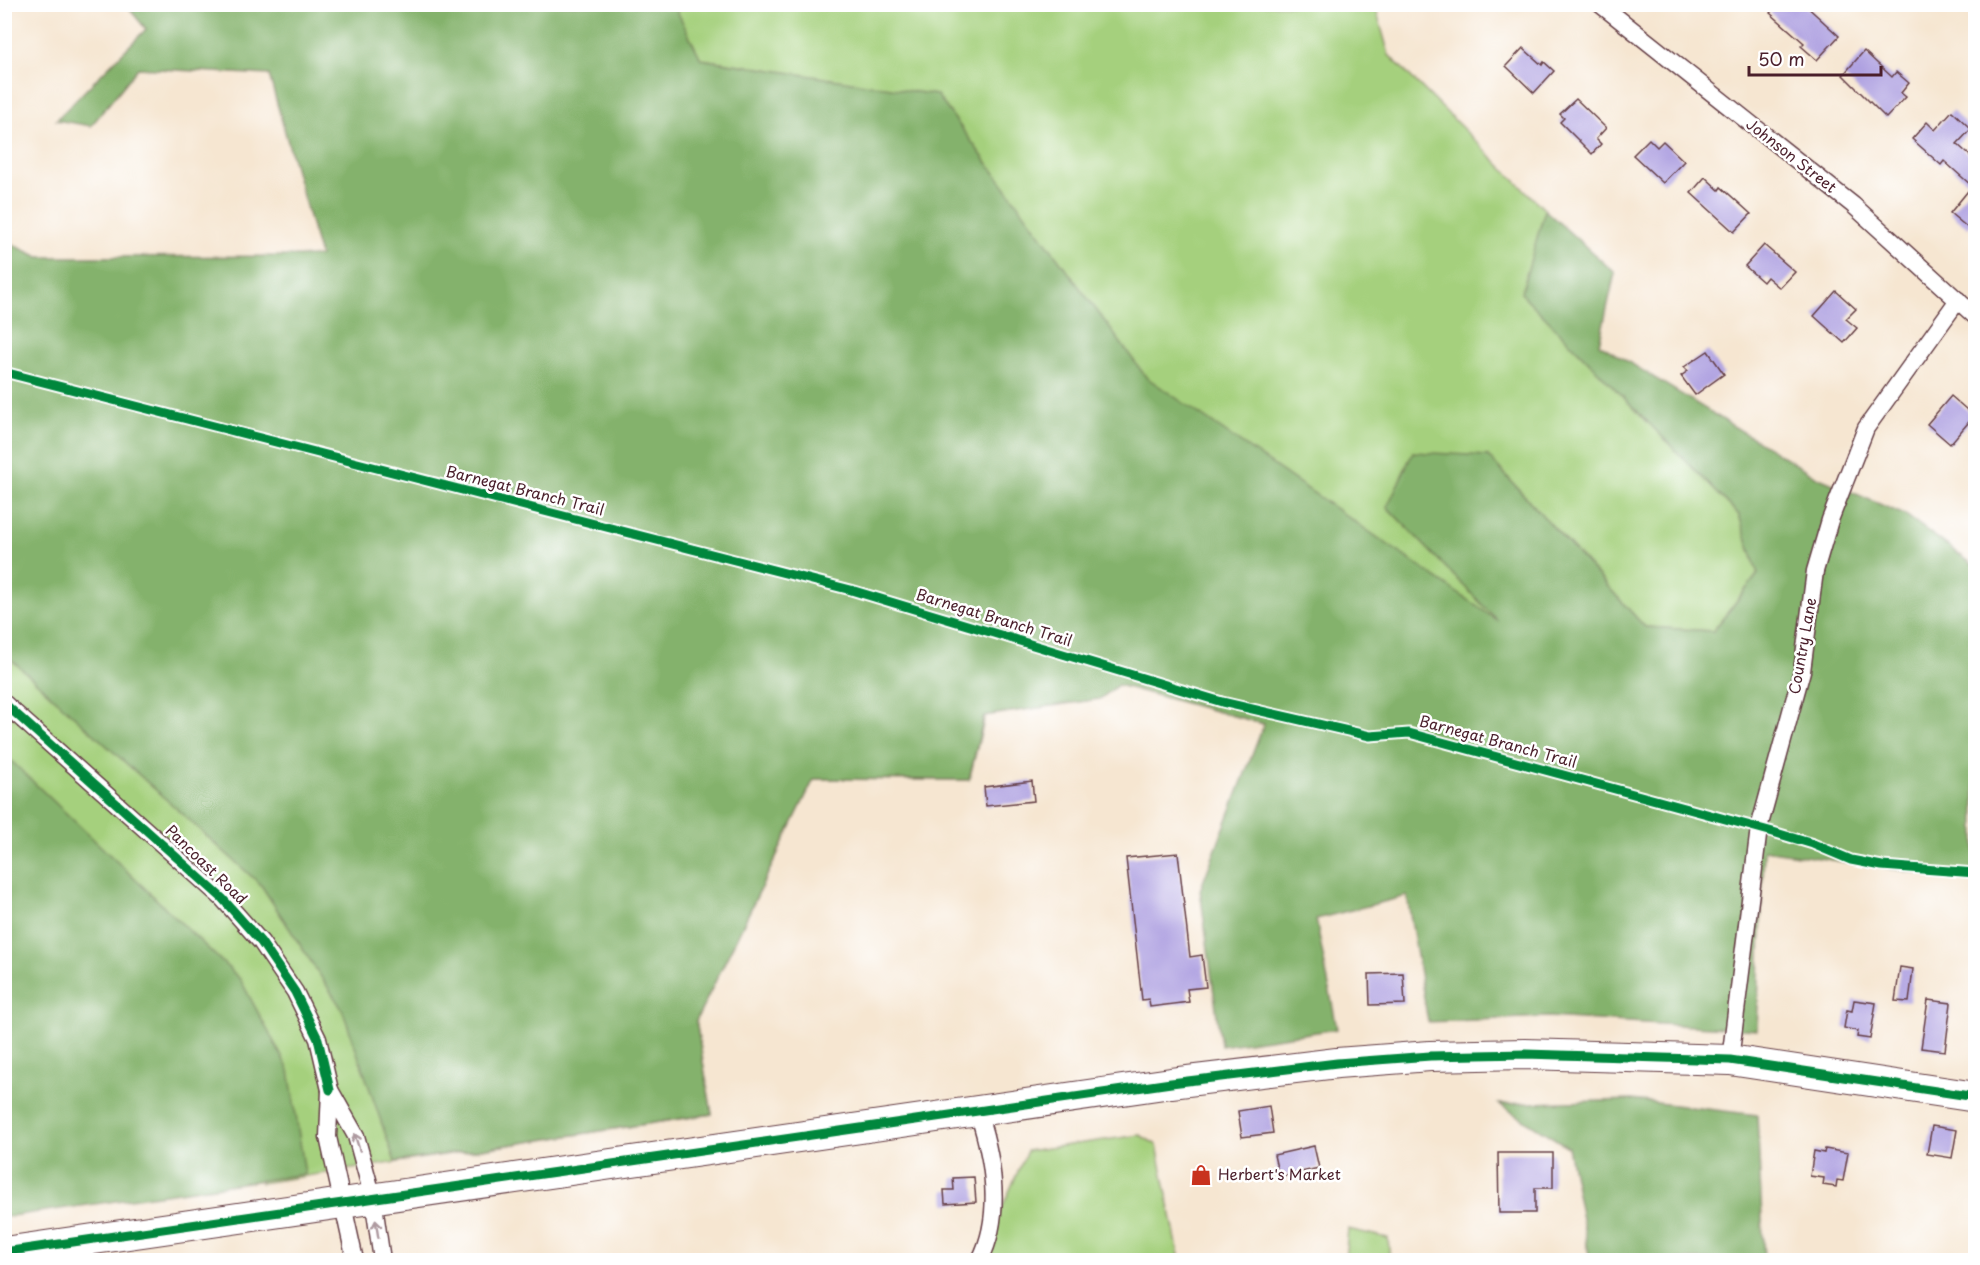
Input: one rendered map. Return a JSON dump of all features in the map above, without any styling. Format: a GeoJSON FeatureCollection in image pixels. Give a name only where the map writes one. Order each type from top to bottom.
{"type":"FeatureCollection","features":[{"type":"Feature","properties":{"kind":"highway"},"geometry":{"type":"LineString","coordinates":[[4,1252],[1183,1082],[1337,1063],[1430,1056],[1524,1054],[1730,1060],[1976,1097]]}},
{"type":"Feature","properties":{"kind":"street","name":"Johnson Street"},"geometry":{"type":"LineString","coordinates":[[1600,4],[1853,205],[1976,316]]}},
{"type":"Feature","properties":{"kind":"street","name":"Country Lane"},"geometry":{"type":"LineString","coordinates":[[1730,1060],[1759,828],[1802,670],[1815,571],[1827,530],[1866,428],[1958,300]]}},
{"type":"Feature","properties":{"kind":"street","name":"Pancoast Road"},"geometry":{"type":"LineString","coordinates":[[4,703],[222,898],[261,942],[296,992],[318,1039],[330,1090],[328,1137],[355,1260]]}},
{"type":"Feature","properties":{"kind":"street","name":"Pancoast Road"},"geometry":{"type":"LineString","coordinates":[[330,1090],[356,1136],[373,1198],[382,1260]]}},
{"type":"Feature","properties":{"kind":"street"},"geometry":{"type":"LineString","coordinates":[[978,1112],[988,1144],[995,1196],[985,1251],[980,1260]]}},
{"type":"Feature","properties":{"kind":"green space"},"geometry":{"type":"Polygon","coordinates":[[[126,5],[674,5],[701,59],[937,95],[1146,377],[1498,621],[1387,507],[1413,452],[1488,456],[1645,627],[1713,631],[1758,574],[1739,515],[1521,293],[1545,210],[1615,273],[1599,344],[1817,477],[1907,516],[1975,566],[1975,881],[1764,850],[1757,1030],[1548,1017],[1428,1022],[1407,896],[1316,919],[1337,1029],[1221,1046],[1200,890],[1264,724],[1118,685],[1100,699],[984,716],[969,780],[814,779],[696,1021],[712,1114],[395,1162],[342,1009],[261,885],[5,654],[5,241],[39,257],[320,256],[269,75],[138,68],[91,126],[56,120],[146,29],[126,5]]]}},
{"type":"Feature","properties":{"kind":"green space"},"geometry":{"type":"Polygon","coordinates":[[[672,5],[1375,5],[1389,55],[1545,210],[1522,293],[1739,515],[1758,574],[1713,631],[1645,627],[1488,456],[1502,623],[1352,564],[1975,881],[1755,848],[1264,724],[1001,653],[969,780],[814,779],[696,1021],[712,1114],[261,1183],[248,1106],[5,1136],[4,264],[422,438],[730,188],[809,76],[701,59],[672,5]]]}},
{"type":"Feature","properties":{"kind":"green space"},"geometry":{"type":"Polygon","coordinates":[[[5,755],[240,979],[289,1070],[305,1174],[5,1217],[5,755]]]}},
{"type":"Feature","properties":{"kind":"green space"},"geometry":{"type":"Polygon","coordinates":[[[1632,1100],[1757,1115],[1764,1260],[1590,1260],[1568,1147],[1499,1104],[1632,1100]]]}},
{"type":"Feature","properties":{"kind":"green space"},"geometry":{"type":"Polygon","coordinates":[[[1140,1135],[1157,1145],[1180,1260],[979,1260],[1027,1151],[1140,1135]]]}},
{"type":"Feature","properties":{"kind":"green space"},"geometry":{"type":"Polygon","coordinates":[[[1348,1229],[1388,1238],[1390,1260],[1345,1260],[1348,1229]]]}},
{"type":"Feature","properties":{"kind":"building"},"geometry":{"type":"Polygon","coordinates":[[[1778,4],[1804,4],[1839,36],[1817,60],[1801,46],[1804,43],[1770,13],[1778,4]]]}},
{"type":"Feature","properties":{"kind":"building"},"geometry":{"type":"Polygon","coordinates":[[[1523,48],[1542,65],[1544,62],[1554,71],[1534,93],[1506,66],[1523,48]]]}},
{"type":"Feature","properties":{"kind":"building"},"geometry":{"type":"Polygon","coordinates":[[[1864,51],[1892,77],[1896,72],[1909,83],[1901,93],[1906,97],[1886,118],[1843,75],[1864,51]]]}},
{"type":"Feature","properties":{"kind":"building"},"geometry":{"type":"Polygon","coordinates":[[[1576,99],[1606,128],[1596,139],[1601,144],[1592,154],[1560,122],[1564,118],[1560,114],[1576,99]]]}},
{"type":"Feature","properties":{"kind":"building"},"geometry":{"type":"Polygon","coordinates":[[[1952,111],[1971,129],[1957,144],[1976,161],[1976,220],[1968,228],[1950,213],[1972,186],[1944,161],[1941,165],[1912,139],[1927,122],[1935,130],[1952,111]]]}},
{"type":"Feature","properties":{"kind":"building"},"geometry":{"type":"Polygon","coordinates":[[[1649,139],[1657,147],[1663,141],[1684,161],[1663,183],[1633,155],[1649,139]]]}},
{"type":"Feature","properties":{"kind":"building"},"geometry":{"type":"Polygon","coordinates":[[[1705,177],[1719,190],[1721,187],[1751,214],[1734,232],[1691,193],[1705,177]]]}},
{"type":"Feature","properties":{"kind":"building"},"geometry":{"type":"Polygon","coordinates":[[[1764,245],[1795,272],[1780,288],[1767,277],[1763,282],[1745,266],[1764,245]]]}},
{"type":"Feature","properties":{"kind":"building"},"geometry":{"type":"Polygon","coordinates":[[[1836,291],[1856,309],[1846,319],[1857,328],[1844,343],[1814,316],[1836,291]]]}},
{"type":"Feature","properties":{"kind":"building"},"geometry":{"type":"Polygon","coordinates":[[[1708,351],[1724,374],[1695,395],[1681,376],[1688,371],[1684,367],[1708,351]]]}},
{"type":"Feature","properties":{"kind":"building"},"geometry":{"type":"Polygon","coordinates":[[[1951,396],[1974,416],[1950,444],[1927,424],[1951,396]]]}},
{"type":"Feature","properties":{"kind":"building"},"geometry":{"type":"Polygon","coordinates":[[[1032,781],[1034,801],[986,806],[984,787],[1032,781]]]}},
{"type":"Feature","properties":{"kind":"building"},"geometry":{"type":"Polygon","coordinates":[[[1178,853],[1190,957],[1202,955],[1206,987],[1187,989],[1189,1002],[1150,1007],[1149,999],[1142,1000],[1126,858],[1178,853]]]}},
{"type":"Feature","properties":{"kind":"building"},"geometry":{"type":"Polygon","coordinates":[[[1900,967],[1913,969],[1909,1002],[1895,1001],[1900,967]]]}},
{"type":"Feature","properties":{"kind":"building"},"geometry":{"type":"Polygon","coordinates":[[[1403,973],[1405,1004],[1370,1005],[1369,974],[1403,973]]]}},
{"type":"Feature","properties":{"kind":"building"},"geometry":{"type":"Polygon","coordinates":[[[1854,1000],[1876,1003],[1870,1039],[1857,1037],[1858,1031],[1844,1028],[1847,1010],[1852,1011],[1854,1000]]]}},
{"type":"Feature","properties":{"kind":"building"},"geometry":{"type":"Polygon","coordinates":[[[1928,1000],[1951,1003],[1945,1051],[1921,1048],[1928,1000]]]}},
{"type":"Feature","properties":{"kind":"building"},"geometry":{"type":"Polygon","coordinates":[[[1269,1106],[1273,1133],[1242,1137],[1238,1111],[1269,1106]]]}},
{"type":"Feature","properties":{"kind":"building"},"geometry":{"type":"Polygon","coordinates":[[[1932,1126],[1957,1130],[1952,1158],[1927,1154],[1932,1126]]]}},
{"type":"Feature","properties":{"kind":"building"},"geometry":{"type":"Polygon","coordinates":[[[1314,1146],[1319,1168],[1279,1177],[1274,1155],[1314,1146]]]}},
{"type":"Feature","properties":{"kind":"building"},"geometry":{"type":"Polygon","coordinates":[[[1825,1149],[1848,1153],[1843,1181],[1837,1180],[1836,1187],[1823,1185],[1824,1178],[1810,1176],[1814,1151],[1824,1153],[1825,1149]]]}},
{"type":"Feature","properties":{"kind":"building"},"geometry":{"type":"Polygon","coordinates":[[[1498,1153],[1553,1153],[1553,1188],[1535,1188],[1535,1213],[1499,1213],[1498,1153]]]}},
{"type":"Feature","properties":{"kind":"building"},"geometry":{"type":"Polygon","coordinates":[[[974,1177],[976,1202],[945,1204],[944,1190],[954,1190],[953,1178],[974,1177]]]}},
{"type":"Feature","properties":{"kind":"cycle path","name":"Barnegat Branch Trail"},"geometry":{"type":"LineString","coordinates":[[4,372],[851,590],[1222,702],[1370,736],[1409,733],[1773,832],[1813,844],[1851,860],[1882,866],[1976,873]]}},
{"type":"Feature","properties":{"kind":"cycle path"},"geometry":{"type":"LineString","coordinates":[[4,703],[222,898],[261,942],[295,992],[318,1039],[330,1090]]}},
{"type":"Feature","properties":{"kind":"cycle path"},"geometry":{"type":"LineString","coordinates":[[4,1252],[1171,1083],[1337,1063],[1430,1056],[1525,1054],[1730,1060],[1976,1097]]}},
{"type":"Feature","properties":{"kind":"place","name":"Herbert's Market"},"geometry":{"type":"Point","coordinates":[1201,1175]}}]}
